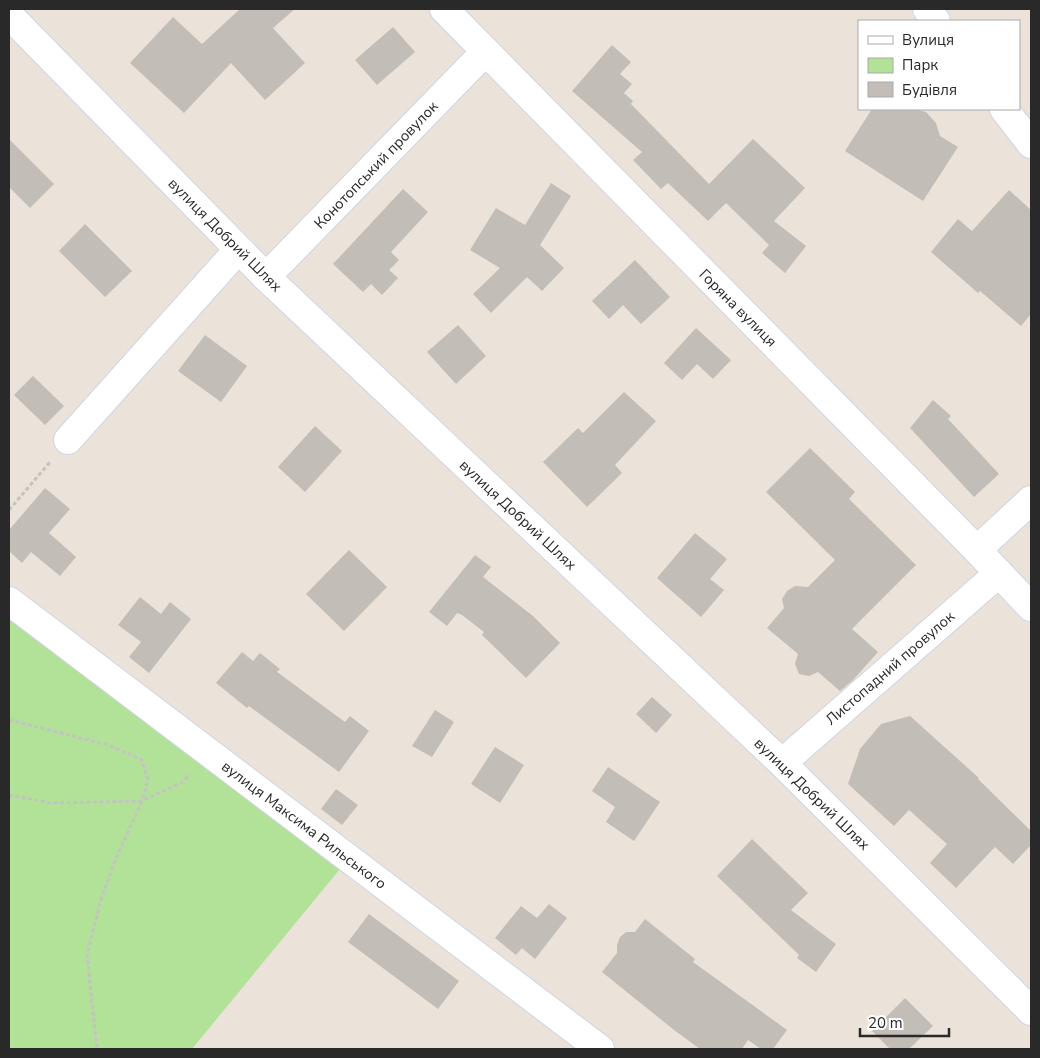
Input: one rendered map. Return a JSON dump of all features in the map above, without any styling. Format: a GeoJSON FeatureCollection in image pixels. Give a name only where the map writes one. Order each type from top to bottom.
{"type":"FeatureCollection","features":[{"type":"Feature","properties":{"kind":"street","name":"Горяна вулиця"},"geometry":{"type":"LineString","coordinates":[[444,9],[1031,607]]}},
{"type":"Feature","properties":{"kind":"street"},"geometry":{"type":"LineString","coordinates":[[926,9],[935,20]]}},
{"type":"Feature","properties":{"kind":"street","name":"вулиця Добрий Шлях"},"geometry":{"type":"LineString","coordinates":[[9,15],[266,278],[782,763],[1031,1011]]}},
{"type":"Feature","properties":{"kind":"street","name":"Конотопський провулок"},"geometry":{"type":"LineString","coordinates":[[266,278],[485,52]]}},
{"type":"Feature","properties":{"kind":"street"},"geometry":{"type":"LineString","coordinates":[[1005,110],[1031,144]]}},
{"type":"Feature","properties":{"kind":"street"},"geometry":{"type":"LineString","coordinates":[[68,440],[238,250]]}},
{"type":"Feature","properties":{"kind":"street"},"geometry":{"type":"LineString","coordinates":[[977,550],[1031,500]]}},
{"type":"Feature","properties":{"kind":"street","name":"Листопадний провулок"},"geometry":{"type":"LineString","coordinates":[[782,763],[999,574]]}},
{"type":"Feature","properties":{"kind":"street","name":"вулиця Максима Рильського"},"geometry":{"type":"LineString","coordinates":[[9,601],[600,1049]]}},
{"type":"Feature","properties":{"kind":"path"},"geometry":{"type":"LineString","coordinates":[[9,510],[68,440]]}},
{"type":"Feature","properties":{"kind":"path"},"geometry":{"type":"LineString","coordinates":[[9,720],[108,744],[142,760],[148,780],[142,801],[114,863],[100,903],[87,955],[97,1049]]}},
{"type":"Feature","properties":{"kind":"path"},"geometry":{"type":"LineString","coordinates":[[9,795],[52,803],[142,801],[183,782],[208,752]]}},
{"type":"Feature","properties":{"kind":"green space"},"geometry":{"type":"Polygon","coordinates":[[[9,617],[340,869],[192,1049],[9,1049],[9,617]]]}},
{"type":"Feature","properties":{"kind":"building"},"geometry":{"type":"Polygon","coordinates":[[[240,9],[295,9],[273,28],[305,63],[265,100],[231,63],[184,113],[130,63],[173,17],[202,44],[240,9]]]}},
{"type":"Feature","properties":{"kind":"building"},"geometry":{"type":"Polygon","coordinates":[[[393,27],[415,52],[377,85],[355,60],[393,27]]]}},
{"type":"Feature","properties":{"kind":"building"},"geometry":{"type":"Polygon","coordinates":[[[612,45],[631,62],[620,74],[632,84],[624,93],[633,101],[631,104],[709,184],[753,139],[805,188],[774,221],[806,246],[785,273],[762,253],[769,245],[726,203],[708,221],[668,183],[661,189],[633,160],[642,152],[572,91],[612,45]]]}},
{"type":"Feature","properties":{"kind":"building"},"geometry":{"type":"Polygon","coordinates":[[[871,110],[917,110],[926,112],[936,123],[940,136],[958,147],[923,201],[845,151],[871,110]]]}},
{"type":"Feature","properties":{"kind":"building"},"geometry":{"type":"Polygon","coordinates":[[[9,139],[54,184],[30,208],[9,187],[9,139]]]}},
{"type":"Feature","properties":{"kind":"building"},"geometry":{"type":"Polygon","coordinates":[[[551,183],[571,196],[540,245],[564,268],[542,291],[527,277],[491,313],[473,294],[500,268],[470,250],[496,208],[525,225],[551,183]]]}},
{"type":"Feature","properties":{"kind":"building"},"geometry":{"type":"Polygon","coordinates":[[[403,189],[428,212],[391,252],[399,260],[389,270],[398,278],[382,295],[371,284],[363,292],[333,264],[403,189]]]}},
{"type":"Feature","properties":{"kind":"building"},"geometry":{"type":"Polygon","coordinates":[[[1009,190],[1031,210],[1031,314],[1021,326],[980,291],[978,293],[931,252],[958,219],[972,231],[1009,190]]]}},
{"type":"Feature","properties":{"kind":"building"},"geometry":{"type":"Polygon","coordinates":[[[85,224],[132,271],[105,297],[59,251],[85,224]]]}},
{"type":"Feature","properties":{"kind":"building"},"geometry":{"type":"Polygon","coordinates":[[[635,260],[670,297],[641,324],[623,305],[609,319],[592,301],[635,260]]]}},
{"type":"Feature","properties":{"kind":"building"},"geometry":{"type":"Polygon","coordinates":[[[458,325],[486,356],[456,384],[427,352],[458,325]]]}},
{"type":"Feature","properties":{"kind":"building"},"geometry":{"type":"Polygon","coordinates":[[[696,328],[731,360],[713,379],[697,364],[682,380],[664,363],[696,328]]]}},
{"type":"Feature","properties":{"kind":"building"},"geometry":{"type":"Polygon","coordinates":[[[205,335],[247,366],[221,402],[178,371],[205,335]]]}},
{"type":"Feature","properties":{"kind":"building"},"geometry":{"type":"Polygon","coordinates":[[[33,376],[64,406],[45,425],[14,395],[33,376]]]}},
{"type":"Feature","properties":{"kind":"building"},"geometry":{"type":"Polygon","coordinates":[[[624,392],[656,421],[615,465],[622,473],[587,507],[543,462],[578,428],[583,433],[624,392]]]}},
{"type":"Feature","properties":{"kind":"building"},"geometry":{"type":"Polygon","coordinates":[[[933,400],[951,416],[948,419],[999,474],[974,497],[910,428],[933,400]]]}},
{"type":"Feature","properties":{"kind":"building"},"geometry":{"type":"Polygon","coordinates":[[[315,426],[342,451],[305,492],[278,467],[315,426]]]}},
{"type":"Feature","properties":{"kind":"building"},"geometry":{"type":"Polygon","coordinates":[[[810,448],[855,492],[849,499],[916,565],[852,629],[878,652],[853,680],[840,691],[818,672],[809,676],[799,674],[795,664],[798,654],[767,628],[784,608],[782,599],[787,591],[795,586],[808,587],[835,560],[766,492],[810,448]]]}},
{"type":"Feature","properties":{"kind":"building"},"geometry":{"type":"Polygon","coordinates":[[[45,488],[70,509],[49,533],[76,557],[60,576],[31,552],[22,563],[9,551],[9,530],[45,488]]]}},
{"type":"Feature","properties":{"kind":"building"},"geometry":{"type":"Polygon","coordinates":[[[695,533],[727,559],[710,579],[724,590],[701,617],[657,578],[695,533]]]}},
{"type":"Feature","properties":{"kind":"building"},"geometry":{"type":"Polygon","coordinates":[[[349,550],[387,587],[344,631],[306,594],[349,550]]]}},
{"type":"Feature","properties":{"kind":"building"},"geometry":{"type":"Polygon","coordinates":[[[475,555],[491,567],[483,577],[533,616],[560,643],[526,678],[482,635],[484,632],[462,615],[457,613],[447,626],[429,612],[475,555]]]}},
{"type":"Feature","properties":{"kind":"building"},"geometry":{"type":"Polygon","coordinates":[[[140,597],[161,614],[170,602],[191,619],[149,673],[129,657],[141,642],[118,625],[140,597]]]}},
{"type":"Feature","properties":{"kind":"building"},"geometry":{"type":"Polygon","coordinates":[[[242,652],[253,661],[260,653],[280,669],[277,672],[345,722],[350,716],[369,731],[339,772],[249,706],[247,708],[216,683],[242,652]]]}},
{"type":"Feature","properties":{"kind":"building"},"geometry":{"type":"Polygon","coordinates":[[[652,697],[672,715],[656,733],[636,714],[652,697]]]}},
{"type":"Feature","properties":{"kind":"building"},"geometry":{"type":"Polygon","coordinates":[[[435,710],[454,722],[432,757],[412,746],[435,710]]]}},
{"type":"Feature","properties":{"kind":"building"},"geometry":{"type":"Polygon","coordinates":[[[910,716],[979,778],[1031,831],[1031,845],[1013,864],[995,847],[956,888],[930,863],[947,844],[909,810],[894,826],[848,784],[860,749],[881,724],[910,716]]]}},
{"type":"Feature","properties":{"kind":"building"},"geometry":{"type":"Polygon","coordinates":[[[495,747],[524,765],[500,803],[471,784],[495,747]]]}},
{"type":"Feature","properties":{"kind":"building"},"geometry":{"type":"Polygon","coordinates":[[[608,767],[660,802],[634,841],[606,822],[615,807],[592,791],[608,767]]]}},
{"type":"Feature","properties":{"kind":"building"},"geometry":{"type":"Polygon","coordinates":[[[336,789],[358,805],[342,825],[321,809],[336,789]]]}},
{"type":"Feature","properties":{"kind":"building"},"geometry":{"type":"Polygon","coordinates":[[[752,839],[808,893],[791,910],[836,944],[816,972],[797,958],[799,955],[717,876],[752,839]]]}},
{"type":"Feature","properties":{"kind":"building"},"geometry":{"type":"Polygon","coordinates":[[[549,904],[567,918],[535,959],[522,948],[516,955],[495,938],[521,906],[537,918],[549,904]]]}},
{"type":"Feature","properties":{"kind":"building"},"geometry":{"type":"Polygon","coordinates":[[[369,914],[459,981],[438,1009],[348,942],[369,914]]]}},
{"type":"Feature","properties":{"kind":"building"},"geometry":{"type":"Polygon","coordinates":[[[645,919],[695,959],[693,962],[787,1030],[773,1049],[761,1049],[748,1040],[742,1049],[700,1049],[602,972],[617,953],[620,937],[626,932],[635,932],[645,919]]]}},
{"type":"Feature","properties":{"kind":"building"},"geometry":{"type":"Polygon","coordinates":[[[905,998],[933,1026],[909,1049],[890,1049],[872,1031],[905,998]]]}}]}
